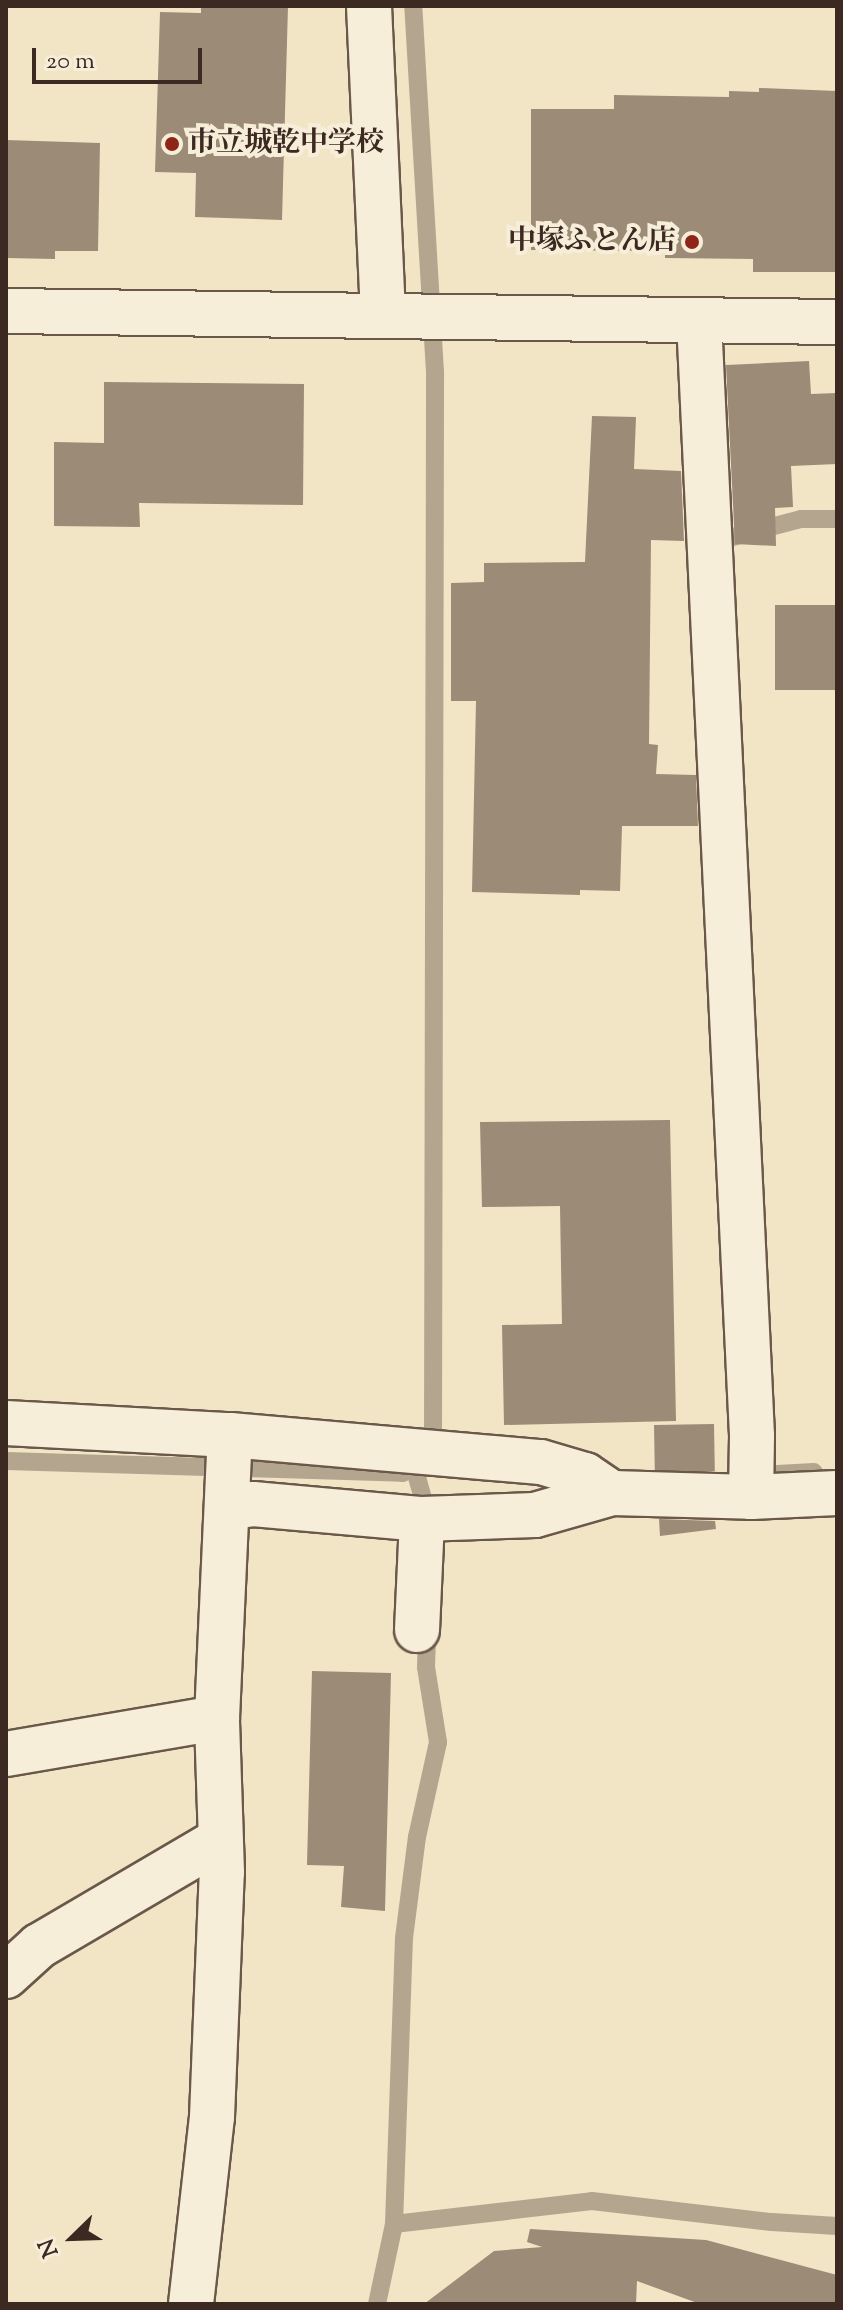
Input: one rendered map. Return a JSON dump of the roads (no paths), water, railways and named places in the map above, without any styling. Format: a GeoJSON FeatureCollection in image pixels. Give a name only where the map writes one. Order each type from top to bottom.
{"type":"FeatureCollection","features":[{"type":"Feature","properties":{"kind":"street"},"geometry":{"type":"LineString","coordinates":[[369,6],[415,317]]}},
{"type":"Feature","properties":{"kind":"street"},"geometry":{"type":"LineString","coordinates":[[6,311],[837,322]]}},
{"type":"Feature","properties":{"kind":"street"},"geometry":{"type":"LineString","coordinates":[[699,320],[752,1436],[751,1497]]}},
{"type":"Feature","properties":{"kind":"street"},"geometry":{"type":"LineString","coordinates":[[6,1423],[229,1470],[395,1450],[541,1462],[585,1475],[612,1493]]}},
{"type":"Feature","properties":{"kind":"street"},"geometry":{"type":"LineString","coordinates":[[417,1630],[442,1480],[472,1456]]}},
{"type":"Feature","properties":{"kind":"street"},"geometry":{"type":"LineString","coordinates":[[229,1470],[253,1504],[435,1518],[535,1515],[612,1493],[751,1497],[837,1493]]}},
{"type":"Feature","properties":{"kind":"street"},"geometry":{"type":"LineString","coordinates":[[191,2304],[212,2117],[222,1872],[217,1718],[229,1470]]}},
{"type":"Feature","properties":{"kind":"street"},"geometry":{"type":"LineString","coordinates":[[6,1754],[217,1718]]}},
{"type":"Feature","properties":{"kind":"street"},"geometry":{"type":"LineString","coordinates":[[6,1976],[39,1946],[220,1840]]}},
{"type":"Feature","properties":{"kind":"waterway"},"geometry":{"type":"LineString","coordinates":[[6,1461],[403,1473],[433,1440],[435,372],[413,6]]}},
{"type":"Feature","properties":{"kind":"waterway"},"geometry":{"type":"LineString","coordinates":[[729,538],[801,519],[837,519]]}},
{"type":"Feature","properties":{"kind":"waterway"},"geometry":{"type":"LineString","coordinates":[[413,1463],[429,1520]]}},
{"type":"Feature","properties":{"kind":"waterway"},"geometry":{"type":"LineString","coordinates":[[777,1474],[814,1472]]}},
{"type":"Feature","properties":{"kind":"waterway"},"geometry":{"type":"LineString","coordinates":[[377,2304],[394,2224],[404,1938],[417,1837],[438,1742],[426,1667],[427,1629]]}},
{"type":"Feature","properties":{"kind":"waterway"},"geometry":{"type":"LineString","coordinates":[[394,2224],[592,2201],[772,2222],[837,2226]]}},
{"type":"Feature","properties":{"kind":"place","name":"市立城乾中学校"},"geometry":{"type":"Point","coordinates":[172,144]}},
{"type":"Feature","properties":{"kind":"place","name":"中塚ふとん店"},"geometry":{"type":"Point","coordinates":[692,242]}}]}
